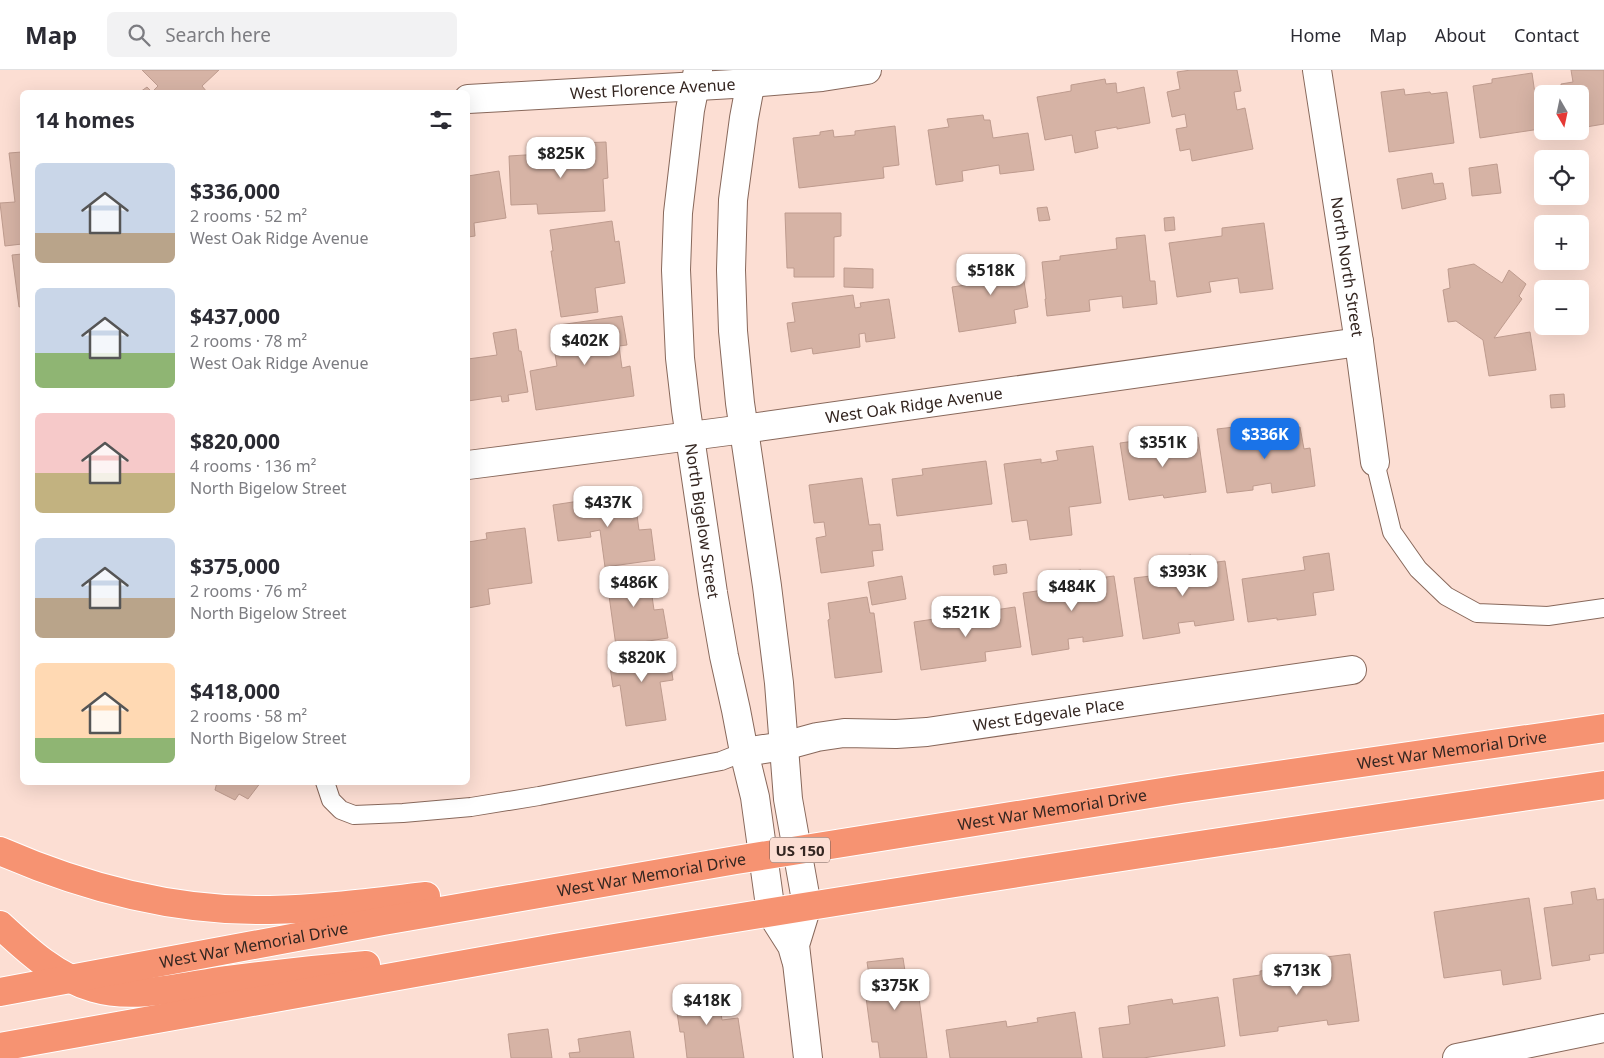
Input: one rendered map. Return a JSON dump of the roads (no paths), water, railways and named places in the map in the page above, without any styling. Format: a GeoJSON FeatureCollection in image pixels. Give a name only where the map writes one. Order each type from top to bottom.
{"type":"FeatureCollection","features":[{"type":"Feature","properties":{"kind":"highway","name":"West War Memorial Drive"},"geometry":{"type":"LineString","coordinates":[[0,992],[688,868],[1180,789],[1604,728]]}},
{"type":"Feature","properties":{"kind":"highway"},"geometry":{"type":"LineString","coordinates":[[0,1047],[482,961],[808,906],[1336,824],[1604,785]]}},
{"type":"Feature","properties":{"kind":"highway"},"geometry":{"type":"LineString","coordinates":[[0,851],[56,873],[128,894],[180,904],[251,910],[350,905],[688,868]]}},
{"type":"Feature","properties":{"kind":"highway"},"geometry":{"type":"LineString","coordinates":[[0,925],[42,962],[72,979],[100,990],[117,993],[137,993],[284,972],[400,962],[630,936]]}},
{"type":"Feature","properties":{"kind":"highway"},"geometry":{"type":"LineString","coordinates":[[0,1054],[163,1018]]}},
{"type":"Feature","properties":{"kind":"street","name":"West Florence Avenue"},"geometry":{"type":"LineString","coordinates":[[470,99],[696,78],[822,77],[867,70]]}},
{"type":"Feature","properties":{"kind":"street","name":"North North Street"},"geometry":{"type":"LineString","coordinates":[[1317,70],[1359,342],[1375,462]]}},
{"type":"Feature","properties":{"kind":"street","name":"North Bigelow Street"},"geometry":{"type":"LineString","coordinates":[[752,77],[744,118],[733,200],[731,252],[733,331],[744,429],[779,683],[788,799],[808,906],[795,945],[808,1058]]}},
{"type":"Feature","properties":{"kind":"street","name":"North Bigelow Street"},"geometry":{"type":"LineString","coordinates":[[696,78],[690,110],[680,195],[676,270],[680,358],[716,611],[744,752],[755,797],[771,913],[792,946],[796,962]]}},
{"type":"Feature","properties":{"kind":"street","name":"West Oak Ridge Avenue"},"geometry":{"type":"LineString","coordinates":[[470,465],[744,429],[1359,342]]}},
{"type":"Feature","properties":{"kind":"street","name":"West Edgevale Place"},"geometry":{"type":"LineString","coordinates":[[744,752],[784,746],[817,737],[844,733],[896,734],[927,732],[1352,670]]}},
{"type":"Feature","properties":{"kind":"street"},"geometry":{"type":"LineString","coordinates":[[1457,1058],[1604,1028]]}},
{"type":"Feature","properties":{"kind":"lane"},"geometry":{"type":"LineString","coordinates":[[1375,462],[1392,532],[1418,569],[1446,596],[1477,613],[1548,616],[1604,608]]}},
{"type":"Feature","properties":{"kind":"lane"},"geometry":{"type":"LineString","coordinates":[[326,785],[331,800],[342,810],[354,815],[403,813],[471,807],[539,796],[703,765],[721,761],[744,752]]}}]}
